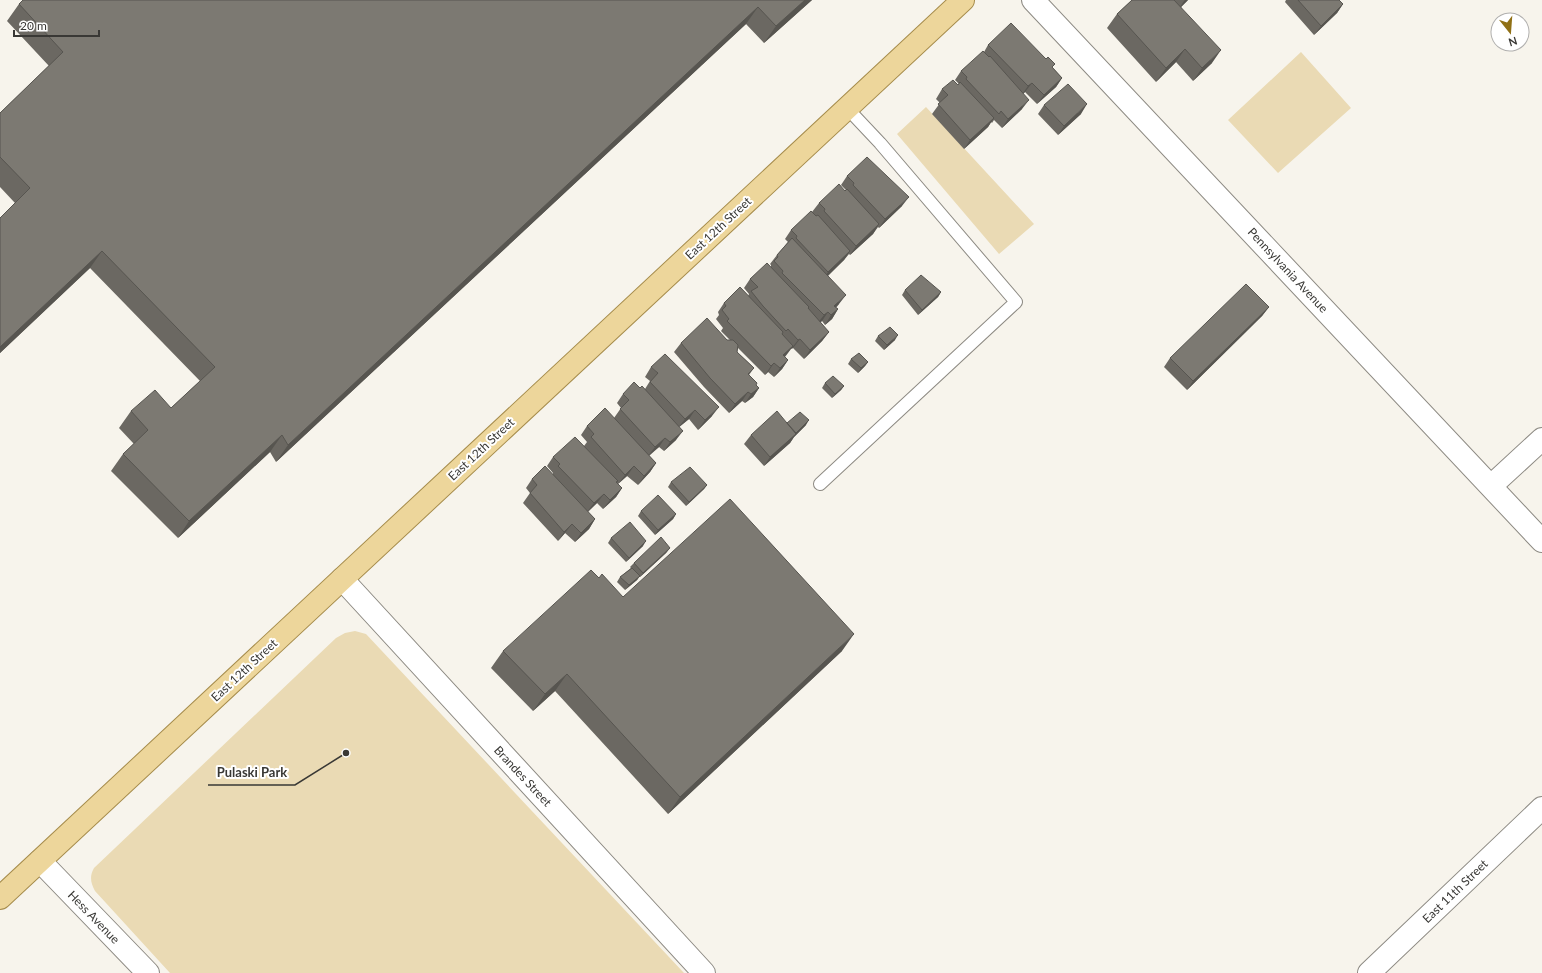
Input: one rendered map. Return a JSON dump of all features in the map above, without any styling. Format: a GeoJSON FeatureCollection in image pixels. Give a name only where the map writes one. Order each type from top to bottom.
{"type":"FeatureCollection","features":[{"type":"Feature","properties":{"kind":"main road","name":"East 12th Street"},"geometry":{"type":"LineString","coordinates":[[0,898],[963,0]]}},
{"type":"Feature","properties":{"kind":"street","name":"Pennsylvania Avenue"},"geometry":{"type":"LineString","coordinates":[[1033,0],[1542,541]]}},
{"type":"Feature","properties":{"kind":"street"},"geometry":{"type":"LineString","coordinates":[[1491,486],[1542,439]]}},
{"type":"Feature","properties":{"kind":"street","name":"Brandes Street"},"geometry":{"type":"LineString","coordinates":[[342,579],[704,973]]}},
{"type":"Feature","properties":{"kind":"street","name":"East 11th Street"},"geometry":{"type":"LineString","coordinates":[[1369,973],[1542,808]]}},
{"type":"Feature","properties":{"kind":"street","name":"Hess Avenue"},"geometry":{"type":"LineString","coordinates":[[40,861],[148,973]]}},
{"type":"Feature","properties":{"kind":"lane"},"geometry":{"type":"LineString","coordinates":[[820,484],[1016,302],[880,143],[847,108]]}},
{"type":"Feature","properties":{"kind":"shaded area"},"geometry":{"type":"Polygon","coordinates":[[[1301,52],[1351,108],[1278,173],[1228,120],[1301,52]]]}},
{"type":"Feature","properties":{"kind":"shaded area"},"geometry":{"type":"Polygon","coordinates":[[[926,107],[1034,224],[999,254],[897,134],[926,107]]]}},
{"type":"Feature","properties":{"kind":"shaded area"},"geometry":{"type":"Polygon","coordinates":[[[355,631],[366,634],[684,973],[170,973],[95,891],[91,880],[91,874],[94,868],[336,638],[345,633],[355,631]]]}},
{"type":"Feature","properties":{"kind":"building"},"geometry":{"type":"Polygon","coordinates":[[[23,0],[805,0],[776,26],[758,7],[288,445],[282,435],[189,521],[123,454],[148,430],[131,411],[155,390],[171,408],[215,367],[102,251],[0,347],[0,218],[30,188],[0,157],[0,113],[63,52],[19,4],[23,0]]]}},
{"type":"Feature","properties":{"kind":"building"},"geometry":{"type":"Polygon","coordinates":[[[1132,0],[1174,0],[1221,50],[1202,68],[1185,49],[1166,68],[1117,14],[1132,0]]]}},
{"type":"Feature","properties":{"kind":"building"},"geometry":{"type":"Polygon","coordinates":[[[1298,0],[1339,0],[1343,4],[1321,26],[1298,0]]]}},
{"type":"Feature","properties":{"kind":"building"},"geometry":{"type":"Polygon","coordinates":[[[1011,23],[1046,59],[1048,57],[1055,64],[1052,67],[1062,78],[1044,95],[1032,83],[1028,86],[988,45],[1011,23]]]}},
{"type":"Feature","properties":{"kind":"building"},"geometry":{"type":"Polygon","coordinates":[[[983,51],[989,57],[990,56],[1029,100],[1008,119],[1001,111],[999,114],[966,79],[967,77],[961,71],[983,51]]]}},
{"type":"Feature","properties":{"kind":"building"},"geometry":{"type":"Polygon","coordinates":[[[953,80],[958,85],[960,82],[994,118],[970,140],[938,104],[948,95],[942,89],[953,80]]]}},
{"type":"Feature","properties":{"kind":"building"},"geometry":{"type":"Polygon","coordinates":[[[1068,84],[1087,104],[1064,126],[1044,105],[1068,84]]]}},
{"type":"Feature","properties":{"kind":"building"},"geometry":{"type":"Polygon","coordinates":[[[867,157],[909,197],[885,219],[853,185],[854,183],[847,176],[867,157]]]}},
{"type":"Feature","properties":{"kind":"building"},"geometry":{"type":"Polygon","coordinates":[[[839,184],[845,191],[847,189],[879,224],[856,246],[824,211],[825,209],[819,203],[839,184]]]}},
{"type":"Feature","properties":{"kind":"building"},"geometry":{"type":"Polygon","coordinates":[[[811,211],[816,216],[818,215],[850,251],[828,272],[796,238],[797,236],[791,230],[811,211]]]}},
{"type":"Feature","properties":{"kind":"building"},"geometry":{"type":"Polygon","coordinates":[[[792,238],[846,295],[834,306],[838,309],[831,315],[828,312],[824,315],[782,273],[783,271],[774,261],[778,257],[777,255],[792,238]]]}},
{"type":"Feature","properties":{"kind":"building"},"geometry":{"type":"Polygon","coordinates":[[[767,263],[809,307],[808,308],[829,332],[810,350],[788,329],[786,331],[751,291],[758,287],[750,279],[767,263]]]}},
{"type":"Feature","properties":{"kind":"building"},"geometry":{"type":"Polygon","coordinates":[[[921,275],[941,292],[922,310],[905,290],[921,275]]]}},
{"type":"Feature","properties":{"kind":"building"},"geometry":{"type":"Polygon","coordinates":[[[1246,284],[1269,307],[1193,381],[1170,358],[1246,284]]]}},
{"type":"Feature","properties":{"kind":"building"},"geometry":{"type":"Polygon","coordinates":[[[740,287],[783,332],[782,334],[793,346],[783,355],[788,360],[780,368],[774,363],[771,366],[727,321],[729,319],[722,310],[726,306],[724,303],[740,287]]]}},
{"type":"Feature","properties":{"kind":"building"},"geometry":{"type":"Polygon","coordinates":[[[707,318],[727,340],[733,340],[738,345],[737,352],[754,368],[748,374],[757,383],[756,385],[759,388],[751,394],[748,392],[735,404],[710,378],[681,343],[707,318]]]}},
{"type":"Feature","properties":{"kind":"building"},"geometry":{"type":"Polygon","coordinates":[[[890,327],[898,335],[887,345],[878,336],[890,327]]]}},
{"type":"Feature","properties":{"kind":"building"},"geometry":{"type":"Polygon","coordinates":[[[859,353],[868,362],[861,368],[851,359],[859,353]]]}},
{"type":"Feature","properties":{"kind":"building"},"geometry":{"type":"Polygon","coordinates":[[[665,354],[719,407],[705,420],[695,410],[685,419],[650,382],[658,373],[651,367],[665,354]]]}},
{"type":"Feature","properties":{"kind":"building"},"geometry":{"type":"Polygon","coordinates":[[[833,376],[844,386],[835,394],[825,383],[833,376]]]}},
{"type":"Feature","properties":{"kind":"building"},"geometry":{"type":"Polygon","coordinates":[[[634,382],[640,388],[642,386],[683,431],[670,442],[665,438],[655,447],[620,409],[629,400],[623,394],[634,382]]]}},
{"type":"Feature","properties":{"kind":"building"},"geometry":{"type":"Polygon","coordinates":[[[605,408],[656,463],[644,476],[634,466],[625,475],[591,437],[594,434],[587,426],[605,408]]]}},
{"type":"Feature","properties":{"kind":"building"},"geometry":{"type":"Polygon","coordinates":[[[777,411],[796,434],[770,457],[751,435],[777,411]]]}},
{"type":"Feature","properties":{"kind":"building"},"geometry":{"type":"Polygon","coordinates":[[[800,412],[809,420],[796,433],[787,423],[800,412]]]}},
{"type":"Feature","properties":{"kind":"building"},"geometry":{"type":"Polygon","coordinates":[[[575,437],[618,481],[616,482],[622,488],[610,500],[604,494],[594,503],[558,466],[560,464],[553,457],[575,437]]]}},
{"type":"Feature","properties":{"kind":"building"},"geometry":{"type":"Polygon","coordinates":[[[545,466],[595,519],[581,533],[572,524],[564,532],[530,493],[537,485],[532,479],[545,466]]]}},
{"type":"Feature","properties":{"kind":"building"},"geometry":{"type":"Polygon","coordinates":[[[690,467],[707,485],[689,502],[671,482],[690,467]]]}},
{"type":"Feature","properties":{"kind":"building"},"geometry":{"type":"Polygon","coordinates":[[[658,495],[676,514],[658,530],[641,511],[658,495]]]}},
{"type":"Feature","properties":{"kind":"building"},"geometry":{"type":"Polygon","coordinates":[[[730,499],[854,634],[680,797],[567,674],[545,694],[503,651],[591,570],[599,578],[602,574],[623,597],[730,499]]]}},
{"type":"Feature","properties":{"kind":"building"},"geometry":{"type":"Polygon","coordinates":[[[630,522],[646,541],[629,558],[611,538],[630,522]]]}},
{"type":"Feature","properties":{"kind":"building"},"geometry":{"type":"Polygon","coordinates":[[[661,537],[670,548],[643,573],[634,563],[661,537]]]}},
{"type":"Feature","properties":{"kind":"building"},"geometry":{"type":"Polygon","coordinates":[[[632,568],[640,576],[629,585],[620,577],[632,568]]]}},
{"type":"Feature","properties":{"kind":"place","name":"Pulaski Park"},"geometry":{"type":"Point","coordinates":[346,753]}}]}
